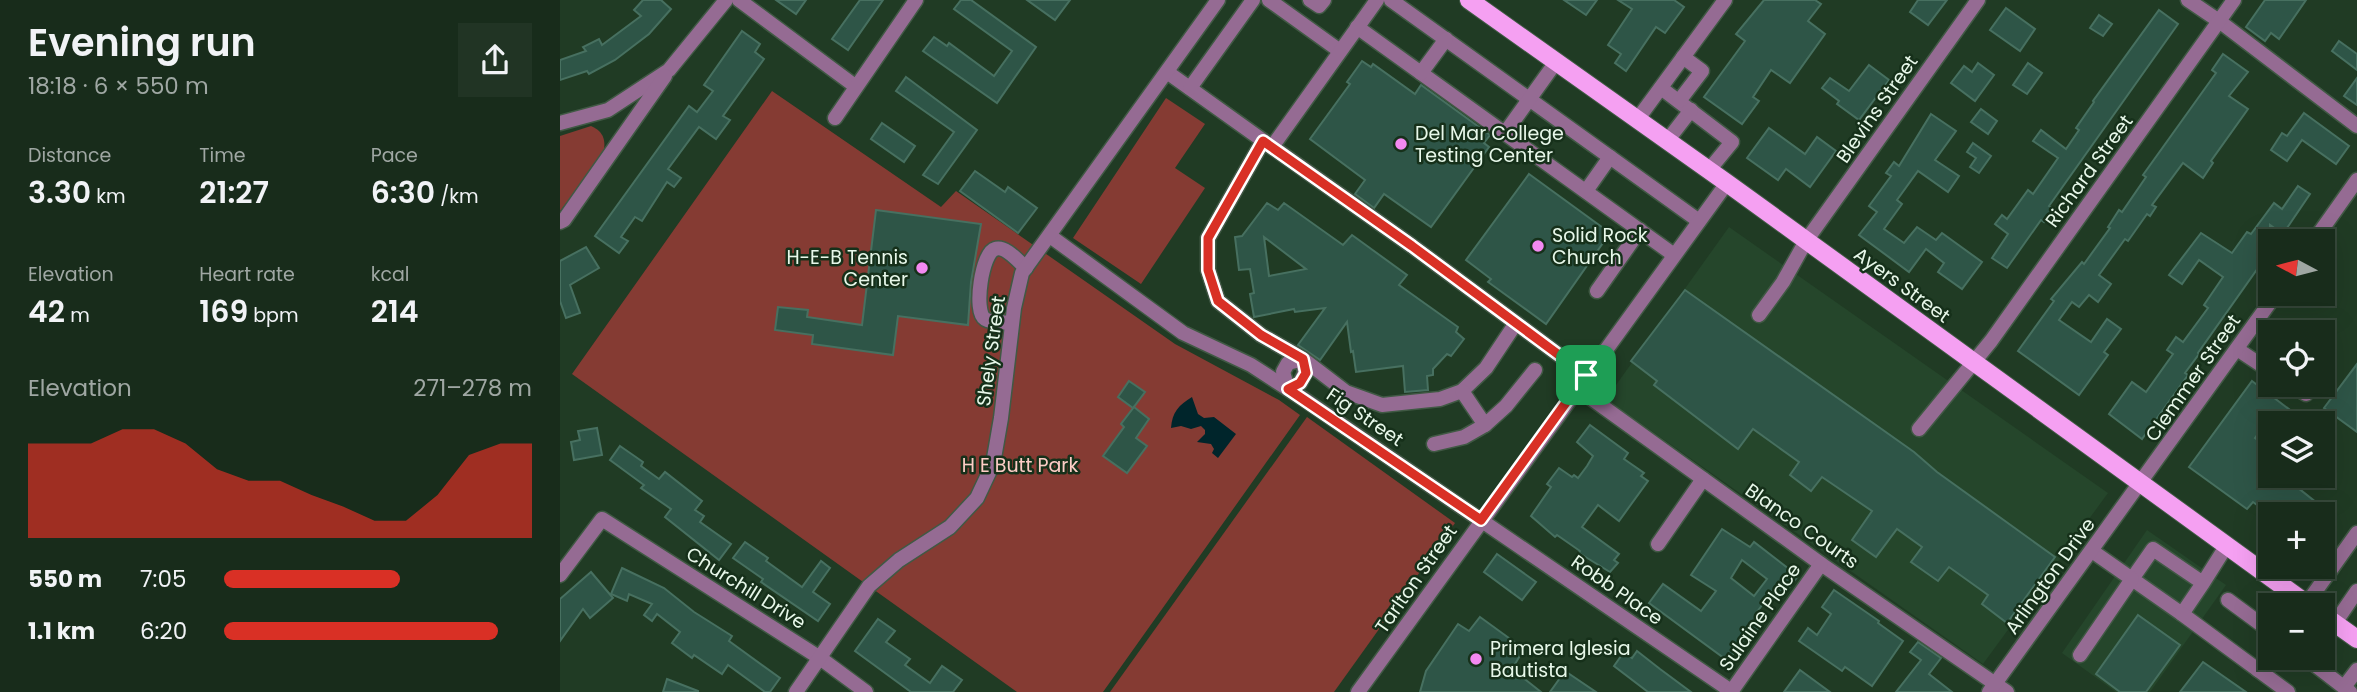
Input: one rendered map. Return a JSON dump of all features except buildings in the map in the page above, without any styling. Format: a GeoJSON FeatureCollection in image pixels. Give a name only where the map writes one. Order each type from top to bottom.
{"type":"FeatureCollection","features":[{"type":"Feature","properties":{"kind":"main road","name":"Ayers Street"},"geometry":{"type":"LineString","coordinates":[[1469,0],[1709,170],[2291,593]]}},
{"type":"Feature","properties":{"kind":"main road"},"geometry":{"type":"LineString","coordinates":[[2335,623],[2357,639]]}},
{"type":"Feature","properties":{"kind":"street"},"geometry":{"type":"LineString","coordinates":[[560,222],[669,70],[726,0]]}},
{"type":"Feature","properties":{"kind":"street"},"geometry":{"type":"LineString","coordinates":[[739,0],[855,86]]}},
{"type":"Feature","properties":{"kind":"street"},"geometry":{"type":"LineString","coordinates":[[835,118],[916,0]]}},
{"type":"Feature","properties":{"kind":"street","name":"Shely Street"},"geometry":{"type":"LineString","coordinates":[[796,692],[869,586],[899,560],[950,527],[977,498],[993,464],[1012,323],[1022,273],[1218,0]]}},
{"type":"Feature","properties":{"kind":"street"},"geometry":{"type":"LineString","coordinates":[[1190,88],[1253,0]]}},
{"type":"Feature","properties":{"kind":"street"},"geometry":{"type":"LineString","coordinates":[[1269,0],[1340,51]]}},
{"type":"Feature","properties":{"kind":"street"},"geometry":{"type":"LineString","coordinates":[[1310,0],[1319,6],[1324,0]]}},
{"type":"Feature","properties":{"kind":"street"},"geometry":{"type":"LineString","coordinates":[[1377,0],[1268,144],[1208,238],[1208,270],[1218,301],[1261,335],[1303,359],[1346,392],[1382,405],[1440,400],[1462,391],[1486,368],[1516,323]]}},
{"type":"Feature","properties":{"kind":"street"},"geometry":{"type":"LineString","coordinates":[[1391,0],[1699,221]]}},
{"type":"Feature","properties":{"kind":"street"},"geometry":{"type":"LineString","coordinates":[[1637,120],[1725,0]]}},
{"type":"Feature","properties":{"kind":"street","name":"Blevins Street"},"geometry":{"type":"LineString","coordinates":[[1759,315],[1783,282],[1806,241],[1978,0]]}},
{"type":"Feature","properties":{"kind":"street"},"geometry":{"type":"LineString","coordinates":[[2188,0],[2357,126]]}},
{"type":"Feature","properties":{"kind":"street","name":"Richard Street"},"geometry":{"type":"LineString","coordinates":[[1919,429],[1973,363],[2234,0]]}},
{"type":"Feature","properties":{"kind":"street"},"geometry":{"type":"LineString","coordinates":[[1357,27],[1674,255]]}},
{"type":"Feature","properties":{"kind":"street"},"geometry":{"type":"LineString","coordinates":[[1421,73],[1446,39]]}},
{"type":"Feature","properties":{"kind":"street"},"geometry":{"type":"LineString","coordinates":[[1667,141],[1702,71],[1683,57]]}},
{"type":"Feature","properties":{"kind":"street"},"geometry":{"type":"LineString","coordinates":[[1505,133],[1556,62]]}},
{"type":"Feature","properties":{"kind":"street"},"geometry":{"type":"LineString","coordinates":[[560,123],[608,110],[669,70]]}},
{"type":"Feature","properties":{"kind":"street"},"geometry":{"type":"LineString","coordinates":[[1167,72],[1412,246],[1586,375]]}},
{"type":"Feature","properties":{"kind":"street"},"geometry":{"type":"LineString","coordinates":[[1661,88],[1732,142],[1709,170]]}},
{"type":"Feature","properties":{"kind":"street"},"geometry":{"type":"LineString","coordinates":[[1586,191],[1610,157]]}},
{"type":"Feature","properties":{"kind":"street"},"geometry":{"type":"LineString","coordinates":[[2322,229],[2357,180]]}},
{"type":"Feature","properties":{"kind":"street","name":"Tarlton Street"},"geometry":{"type":"LineString","coordinates":[[1358,692],[1727,183]]}},
{"type":"Feature","properties":{"kind":"street"},"geometry":{"type":"LineString","coordinates":[[1598,291],[1640,230]]}},
{"type":"Feature","properties":{"kind":"street","name":"Fig Street"},"geometry":{"type":"LineString","coordinates":[[1050,236],[1183,333],[1251,365],[1481,520]]}},
{"type":"Feature","properties":{"kind":"street"},"geometry":{"type":"LineString","coordinates":[[1012,323],[985,319],[981,314],[979,297],[985,261],[989,252],[995,248],[1002,249],[1026,268]]}},
{"type":"Feature","properties":{"kind":"street","name":"Clemmer Street"},"geometry":{"type":"LineString","coordinates":[[2141,484],[2267,306]]}},
{"type":"Feature","properties":{"kind":"street"},"geometry":{"type":"LineString","coordinates":[[2237,349],[2258,363]]}},
{"type":"Feature","properties":{"kind":"street"},"geometry":{"type":"LineString","coordinates":[[1288,389],[1300,383],[1306,373],[1303,359]]}},
{"type":"Feature","properties":{"kind":"street"},"geometry":{"type":"LineString","coordinates":[[1433,444],[1464,437],[1485,425],[1506,406],[1535,370]]}},
{"type":"Feature","properties":{"kind":"street","name":"Blanco Courts"},"geometry":{"type":"LineString","coordinates":[[1577,388],[1997,689]]}},
{"type":"Feature","properties":{"kind":"street"},"geometry":{"type":"LineString","coordinates":[[1462,391],[1485,425]]}},
{"type":"Feature","properties":{"kind":"street"},"geometry":{"type":"LineString","coordinates":[[1658,544],[1703,479]]}},
{"type":"Feature","properties":{"kind":"street","name":"Arlington Drive"},"geometry":{"type":"LineString","coordinates":[[1997,689],[2141,484]]}},
{"type":"Feature","properties":{"kind":"street","name":"Churchill Drive"},"geometry":{"type":"LineString","coordinates":[[560,575],[602,519],[820,658],[866,692]]}},
{"type":"Feature","properties":{"kind":"street","name":"Robb Place"},"geometry":{"type":"LineString","coordinates":[[1481,520],[1731,692]]}},
{"type":"Feature","properties":{"kind":"street"},"geometry":{"type":"LineString","coordinates":[[2315,593],[2357,533]]}},
{"type":"Feature","properties":{"kind":"street"},"geometry":{"type":"LineString","coordinates":[[2182,614],[2227,545]]}},
{"type":"Feature","properties":{"kind":"street"},"geometry":{"type":"LineString","coordinates":[[2080,654],[2153,549],[2203,583]]}},
{"type":"Feature","properties":{"kind":"street"},"geometry":{"type":"LineString","coordinates":[[2092,551],[2288,692]]}},
{"type":"Feature","properties":{"kind":"street","name":"Sulaine Place"},"geometry":{"type":"LineString","coordinates":[[1731,692],[1821,564]]}},
{"type":"Feature","properties":{"kind":"street"},"geometry":{"type":"LineString","coordinates":[[2335,614],[2355,598]]}},
{"type":"Feature","properties":{"kind":"street"},"geometry":{"type":"LineString","coordinates":[[2228,600],[2258,622]]}},
{"type":"Feature","properties":{"kind":"street"},"geometry":{"type":"LineString","coordinates":[[2321,670],[2347,690],[2357,670]]}},
{"type":"Feature","properties":{"kind":"shaded area"},"geometry":{"type":"Polygon","coordinates":[[[1729,227],[2108,493],[1983,664],[1606,399],[1729,227]]]}},
{"type":"Feature","properties":{"kind":"shaded area"},"geometry":{"type":"Polygon","coordinates":[[[2147,530],[2226,585],[2150,692],[2116,692],[2062,653],[2147,530]]]}},
{"type":"Feature","properties":{"kind":"green space","name":"H E Butt Park"},"geometry":{"type":"Polygon","coordinates":[[[772,91],[941,207],[956,191],[1175,344],[1279,400],[1300,415],[1103,692],[1017,692],[572,374],[772,91]]]}},
{"type":"Feature","properties":{"kind":"green space"},"geometry":{"type":"Polygon","coordinates":[[[1166,98],[1205,124],[1175,168],[1205,188],[1141,284],[1073,238],[1166,98]]]}},
{"type":"Feature","properties":{"kind":"green space"},"geometry":{"type":"Polygon","coordinates":[[[591,126],[599,131],[603,138],[603,155],[560,211],[560,136],[591,126]]]}},
{"type":"Feature","properties":{"kind":"green space"},"geometry":{"type":"Polygon","coordinates":[[[1307,417],[1455,523],[1334,692],[1110,692],[1307,417]]]}},
{"type":"Feature","properties":{"kind":"water"},"geometry":{"type":"Polygon","coordinates":[[[1192,397],[1198,414],[1204,418],[1214,417],[1236,434],[1218,458],[1212,453],[1214,449],[1211,444],[1197,442],[1205,434],[1201,426],[1191,429],[1181,426],[1171,428],[1177,409],[1192,397]]]}},
{"type":"Feature","properties":{"kind":"place","name":"Del Mar College Testing Center"},"geometry":{"type":"Point","coordinates":[1401,144]}},
{"type":"Feature","properties":{"kind":"place","name":"Solid Rock Church"},"geometry":{"type":"Point","coordinates":[1538,246]}},
{"type":"Feature","properties":{"kind":"place","name":"H-E-B Tennis Center"},"geometry":{"type":"Point","coordinates":[922,268]}},
{"type":"Feature","properties":{"kind":"place","name":"Primera Iglesia Bautista"},"geometry":{"type":"Point","coordinates":[1476,659]}},
{"type":"Feature","properties":{"kind":"route"},"geometry":{"type":"LineString","coordinates":[[1263,141],[1412,246],[1586,375],[1481,520],[1288,389],[1300,383],[1306,373],[1303,359],[1261,335],[1218,301],[1208,270],[1208,238],[1263,141]]}}]}
